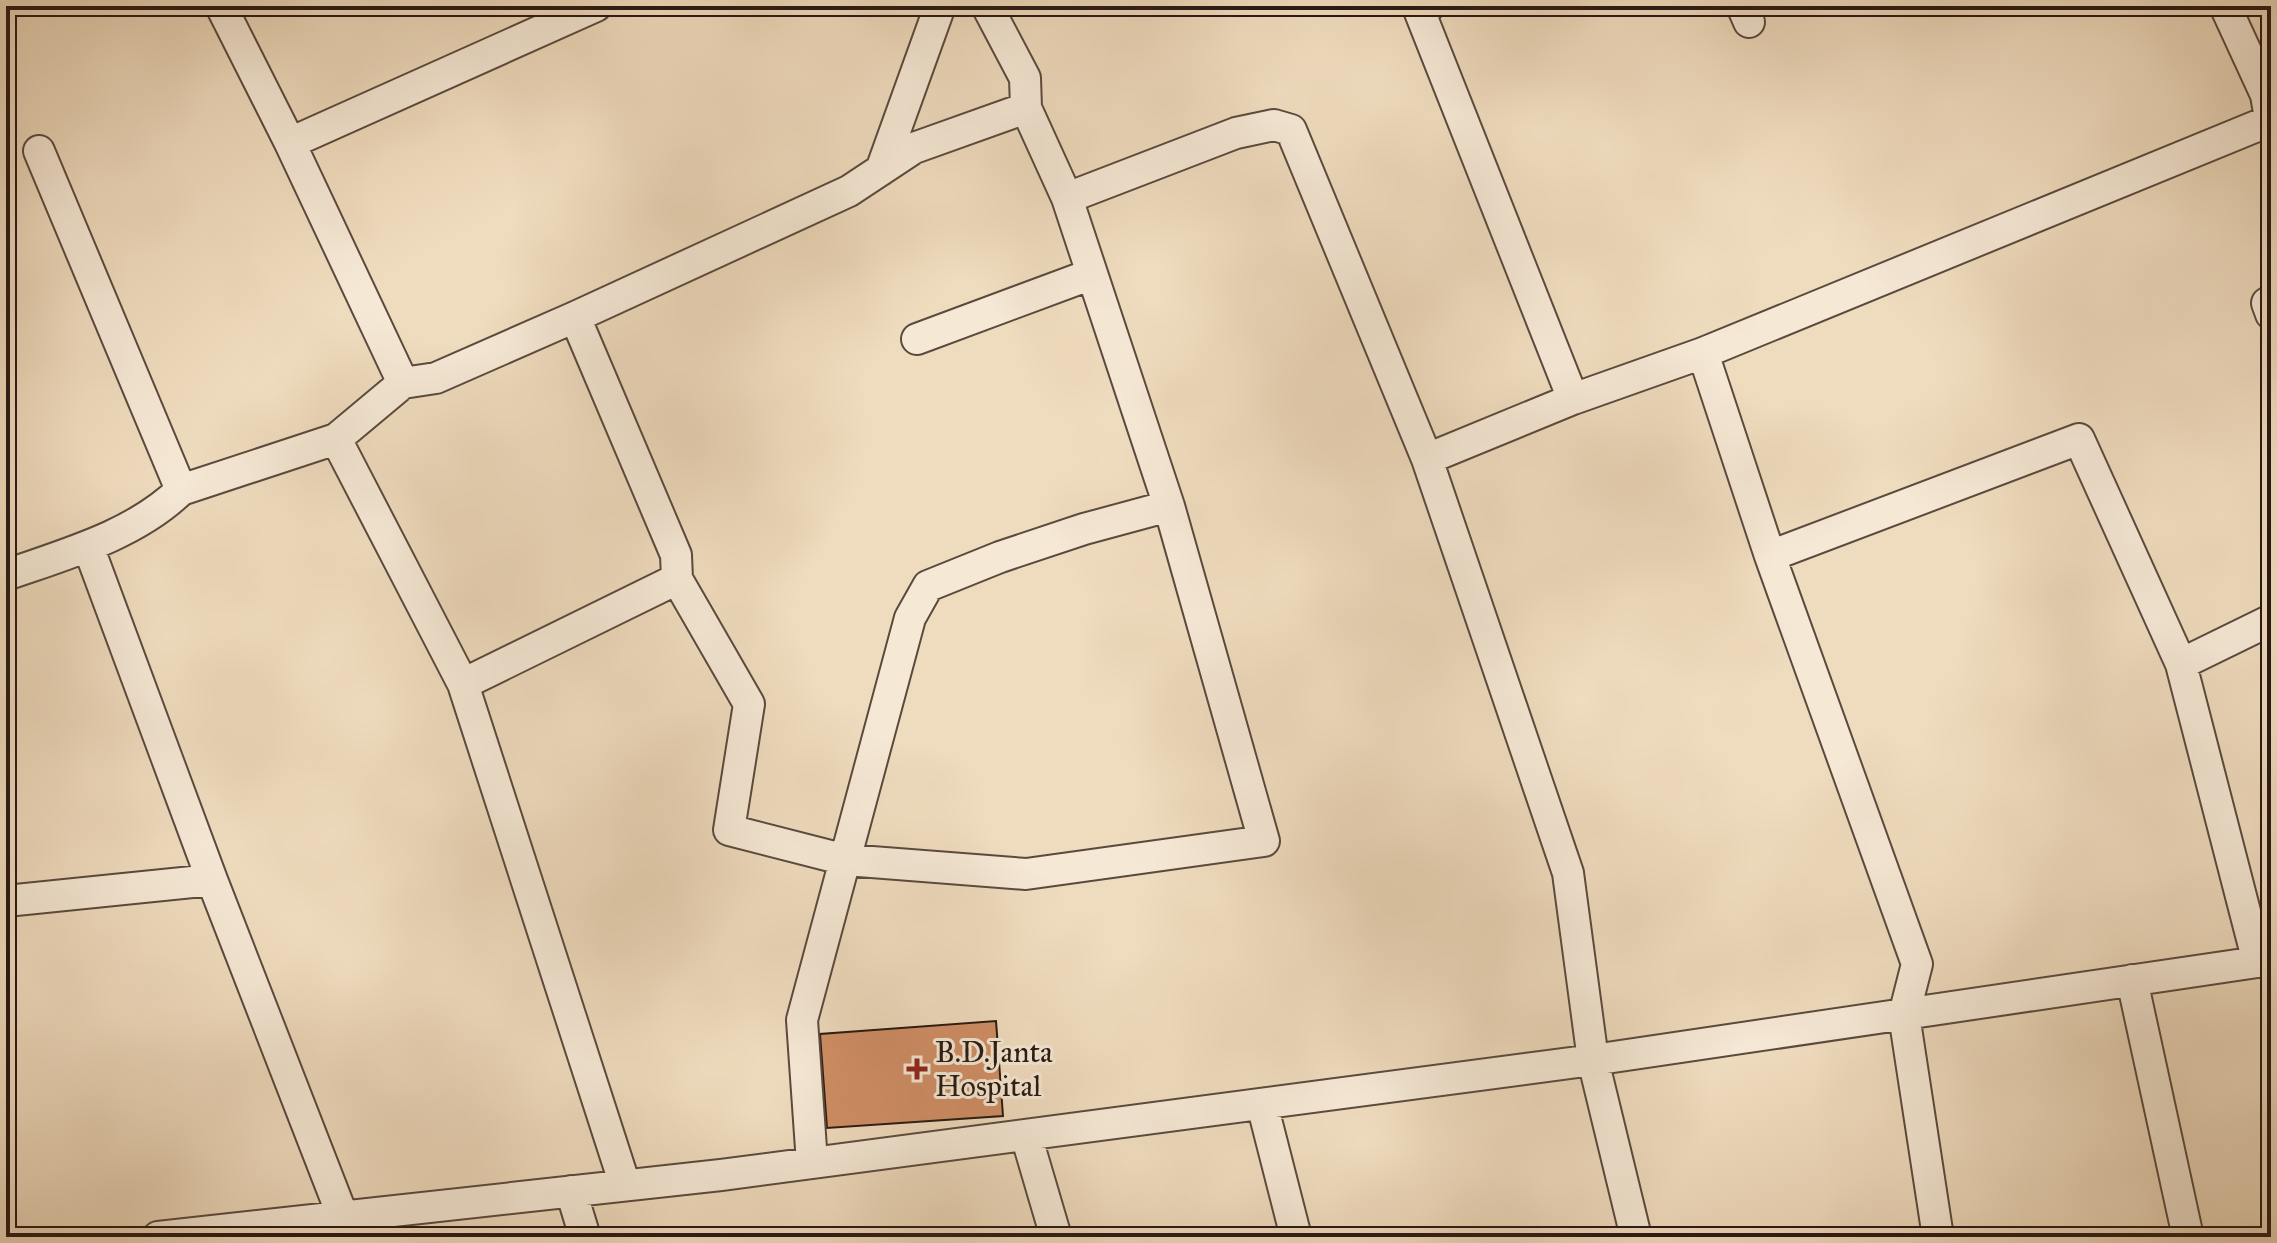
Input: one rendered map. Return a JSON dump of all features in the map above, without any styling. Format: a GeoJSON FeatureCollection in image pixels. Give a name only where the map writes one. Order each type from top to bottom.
{"type":"FeatureCollection","features":[{"type":"Feature","properties":{"kind":"street"},"geometry":{"type":"LineString","coordinates":[[221,6],[290,143],[403,383]]}},
{"type":"Feature","properties":{"kind":"street"},"geometry":{"type":"LineString","coordinates":[[290,143],[596,6]]}},
{"type":"Feature","properties":{"kind":"street"},"geometry":{"type":"LineString","coordinates":[[881,170],[940,6]]}},
{"type":"Feature","properties":{"kind":"street"},"geometry":{"type":"LineString","coordinates":[[575,317],[676,555],[677,579],[749,704],[729,830],[846,860],[1026,874],[1264,841],[1169,506],[1067,198],[1026,108],[1025,78],[987,6]]}},
{"type":"Feature","properties":{"kind":"street"},"geometry":{"type":"LineString","coordinates":[[1429,6],[1419,10],[1573,399]]}},
{"type":"Feature","properties":{"kind":"street"},"geometry":{"type":"LineString","coordinates":[[1427,459],[1573,399],[1703,353],[2270,122],[2266,95],[2225,6]]}},
{"type":"Feature","properties":{"kind":"street"},"geometry":{"type":"LineString","coordinates":[[6,575],[88,546],[162,508],[181,490],[336,439],[403,383],[436,378],[575,317],[849,191],[914,148],[1026,108]]}},
{"type":"Feature","properties":{"kind":"street"},"geometry":{"type":"LineString","coordinates":[[1067,198],[1236,133],[1274,125],[1291,130],[1427,459],[1568,873],[1593,1060],[1636,1237]]}},
{"type":"Feature","properties":{"kind":"street"},"geometry":{"type":"LineString","coordinates":[[39,151],[181,490]]}},
{"type":"Feature","properties":{"kind":"street"},"geometry":{"type":"LineString","coordinates":[[917,339],[1092,274]]}},
{"type":"Feature","properties":{"kind":"street"},"geometry":{"type":"LineString","coordinates":[[2271,301],[2267,303],[2271,314]]}},
{"type":"Feature","properties":{"kind":"street"},"geometry":{"type":"LineString","coordinates":[[1703,353],[1770,556],[1917,964],[1904,1015],[1938,1237]]}},
{"type":"Feature","properties":{"kind":"street"},"geometry":{"type":"LineString","coordinates":[[336,439],[463,684],[625,1185]]}},
{"type":"Feature","properties":{"kind":"street"},"geometry":{"type":"LineString","coordinates":[[158,1237],[625,1185],[1026,1135],[1593,1060],[2265,961],[2181,664],[2079,439],[1770,556]]}},
{"type":"Feature","properties":{"kind":"street"},"geometry":{"type":"LineString","coordinates":[[812,1163],[802,1020],[910,618],[928,586],[1014,553],[1169,506]]}},
{"type":"Feature","properties":{"kind":"street"},"geometry":{"type":"LineString","coordinates":[[88,546],[212,880],[343,1217]]}},
{"type":"Feature","properties":{"kind":"street"},"geometry":{"type":"LineString","coordinates":[[463,684],[677,579]]}},
{"type":"Feature","properties":{"kind":"street"},"geometry":{"type":"LineString","coordinates":[[2181,664],[2271,620]]}},
{"type":"Feature","properties":{"kind":"street"},"geometry":{"type":"LineString","coordinates":[[6,901],[212,880]]}},
{"type":"Feature","properties":{"kind":"street"},"geometry":{"type":"LineString","coordinates":[[2132,980],[2188,1237]]}},
{"type":"Feature","properties":{"kind":"street"},"geometry":{"type":"LineString","coordinates":[[1262,1104],[1296,1237]]}},
{"type":"Feature","properties":{"kind":"street"},"geometry":{"type":"LineString","coordinates":[[1026,1135],[1056,1237]]}},
{"type":"Feature","properties":{"kind":"street"},"geometry":{"type":"LineString","coordinates":[[571,1191],[585,1237]]}},
{"type":"Feature","properties":{"kind":"building"},"geometry":{"type":"Polygon","coordinates":[[[996,1021],[1003,1116],[827,1128],[820,1034],[996,1021]]]}},
{"type":"Feature","properties":{"kind":"place","name":"B.D.Janta Hospital"},"geometry":{"type":"Point","coordinates":[917,1069]}}]}
